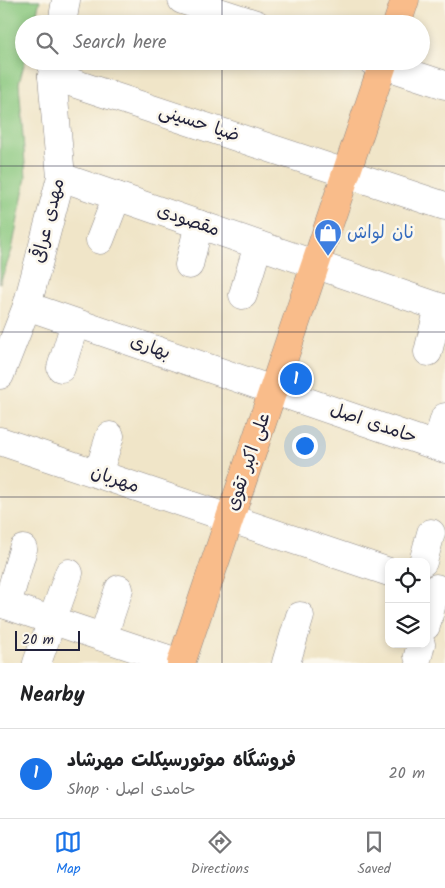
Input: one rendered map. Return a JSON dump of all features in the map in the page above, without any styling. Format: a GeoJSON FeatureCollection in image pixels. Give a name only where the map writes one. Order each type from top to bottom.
{"type":"FeatureCollection","features":[{"type":"Feature","properties":{"kind":"main road"},"geometry":{"type":"LineString","coordinates":[[400,15],[405,0]]}},
{"type":"Feature","properties":{"kind":"main road","name":"علی اکبر تقوی"},"geometry":{"type":"LineString","coordinates":[[180,663],[347,173],[378,70]]}},
{"type":"Feature","properties":{"kind":"street"},"geometry":{"type":"LineString","coordinates":[[64,15],[66,0]]}},
{"type":"Feature","properties":{"kind":"street"},"geometry":{"type":"LineString","coordinates":[[182,0],[228,15]]}},
{"type":"Feature","properties":{"kind":"street","name":"مهدی عراقی"},"geometry":{"type":"LineString","coordinates":[[0,375],[27,306],[62,177],[53,70]]}},
{"type":"Feature","properties":{"kind":"street","name":"ضیا حسینی"},"geometry":{"type":"LineString","coordinates":[[56,70],[445,206]]}},
{"type":"Feature","properties":{"kind":"street"},"geometry":{"type":"LineString","coordinates":[[402,70],[445,86]]}},
{"type":"Feature","properties":{"kind":"street","name":"مقصودی"},"geometry":{"type":"LineString","coordinates":[[62,177],[442,308]]}},
{"type":"Feature","properties":{"kind":"street"},"geometry":{"type":"LineString","coordinates":[[100,240],[117,196]]}},
{"type":"Feature","properties":{"kind":"street"},"geometry":{"type":"LineString","coordinates":[[189,265],[199,224]]}},
{"type":"Feature","properties":{"kind":"street"},"geometry":{"type":"LineString","coordinates":[[243,295],[258,245]]}},
{"type":"Feature","properties":{"kind":"street","name":"بهاری"},"geometry":{"type":"LineString","coordinates":[[27,306],[273,390]]}},
{"type":"Feature","properties":{"kind":"street"},"geometry":{"type":"LineString","coordinates":[[428,352],[442,308]]}},
{"type":"Feature","properties":{"kind":"street"},"geometry":{"type":"LineString","coordinates":[[61,368],[75,323]]}},
{"type":"Feature","properties":{"kind":"street","name":"حامدی اصل"},"geometry":{"type":"LineString","coordinates":[[273,390],[440,447]]}},
{"type":"Feature","properties":{"kind":"street"},"geometry":{"type":"LineString","coordinates":[[440,447],[445,417]]}},
{"type":"Feature","properties":{"kind":"street"},"geometry":{"type":"LineString","coordinates":[[98,474],[110,436]]}},
{"type":"Feature","properties":{"kind":"street","name":"مهربان"},"geometry":{"type":"LineString","coordinates":[[0,441],[385,571]]}},
{"type":"Feature","properties":{"kind":"street"},"geometry":{"type":"LineString","coordinates":[[424,558],[431,533]]}},
{"type":"Feature","properties":{"kind":"street"},"geometry":{"type":"LineString","coordinates":[[23,549],[4,604],[180,663]]}},
{"type":"Feature","properties":{"kind":"street"},"geometry":{"type":"LineString","coordinates":[[37,663],[69,574]]}},
{"type":"Feature","properties":{"kind":"street"},"geometry":{"type":"LineString","coordinates":[[430,611],[436,588]]}},
{"type":"Feature","properties":{"kind":"street"},"geometry":{"type":"LineString","coordinates":[[102,637],[119,589]]}},
{"type":"Feature","properties":{"kind":"street"},"geometry":{"type":"LineString","coordinates":[[286,663],[300,616]]}},
{"type":"Feature","properties":{"kind":"green space"},"geometry":{"type":"Polygon","coordinates":[[[0,0],[40,0],[36,15],[15,15],[15,70],[23,70],[19,83],[26,177],[12,250],[0,283],[0,0]]]}},
{"type":"Feature","properties":{"kind":"place","name":"نان لواش"},"geometry":{"type":"Point","coordinates":[328,257]}},
{"type":"Feature","properties":{"kind":"place","name":"فروشگاه موتورسیکلت مهرشاد"},"geometry":{"type":"Point","coordinates":[296,379]}}]}
